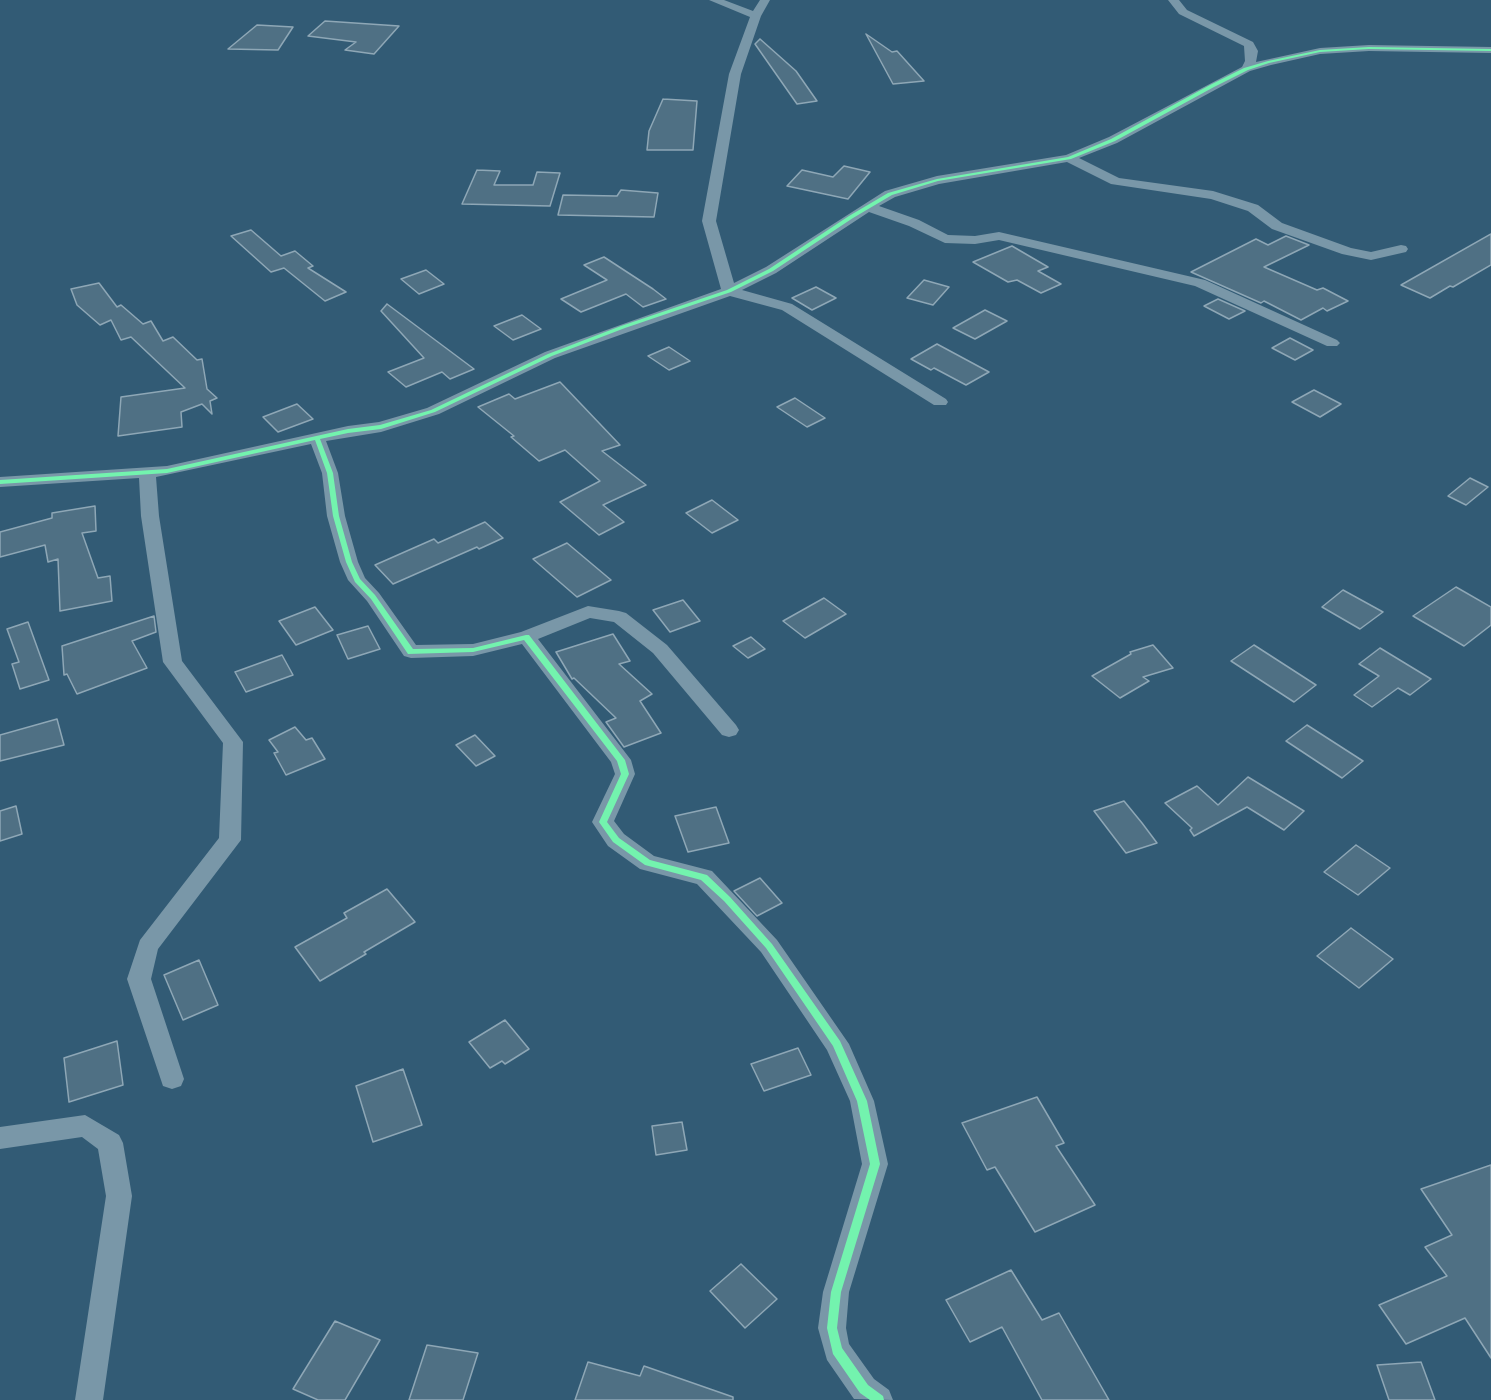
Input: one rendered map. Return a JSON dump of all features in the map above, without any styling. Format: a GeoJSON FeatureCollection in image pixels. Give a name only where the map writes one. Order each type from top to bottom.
{"type":"FeatureCollection","features":[{"type":"Feature","properties":{"kind":"street"},"geometry":{"type":"LineString","coordinates":[[714,0],[756,16]]}},
{"type":"Feature","properties":{"kind":"street"},"geometry":{"type":"LineString","coordinates":[[729,291],[710,221],[735,74],[756,16],[765,0]]}},
{"type":"Feature","properties":{"kind":"street"},"geometry":{"type":"LineString","coordinates":[[1173,0],[1182,12],[1249,44],[1252,51],[1251,61],[1246,69]]}},
{"type":"Feature","properties":{"kind":"street"},"geometry":{"type":"LineString","coordinates":[[0,482],[167,471],[317,438],[381,427],[432,411],[550,355],[729,291],[771,270],[890,194],[937,180],[1069,158],[1113,140],[1246,69],[1320,51],[1369,48],[1491,50]]}},
{"type":"Feature","properties":{"kind":"street"},"geometry":{"type":"LineString","coordinates":[[1069,158],[1116,181],[1213,195],[1252,208],[1277,226],[1347,251],[1371,255],[1401,249]]}},
{"type":"Feature","properties":{"kind":"street"},"geometry":{"type":"LineString","coordinates":[[868,207],[914,223],[945,239],[975,240],[999,236],[1042,244],[1200,284],[1332,343]]}},
{"type":"Feature","properties":{"kind":"street"},"geometry":{"type":"LineString","coordinates":[[729,291],[787,307],[940,402]]}},
{"type":"Feature","properties":{"kind":"street"},"geometry":{"type":"LineString","coordinates":[[317,438],[330,473],[336,516],[349,562],[357,580],[373,597],[411,652],[473,650],[525,637],[588,612],[619,617],[660,649],[729,730]]}},
{"type":"Feature","properties":{"kind":"street"},"geometry":{"type":"LineString","coordinates":[[147,472],[150,516],[173,662],[233,742],[230,840],[148,946],[139,980],[172,1079]]}},
{"type":"Feature","properties":{"kind":"street"},"geometry":{"type":"LineString","coordinates":[[525,637],[621,759],[625,774],[603,822],[616,840],[648,863],[704,877],[728,899],[769,946],[837,1044],[862,1101],[875,1164],[836,1292],[832,1328],[837,1350],[864,1389],[879,1400]]}},
{"type":"Feature","properties":{"kind":"street"},"geometry":{"type":"LineString","coordinates":[[0,1138],[86,1126],[110,1143],[119,1196],[89,1400]]}},
{"type":"Feature","properties":{"kind":"building"},"geometry":{"type":"Polygon","coordinates":[[[325,21],[399,26],[374,54],[345,50],[356,42],[308,36],[325,21]]]}},
{"type":"Feature","properties":{"kind":"building"},"geometry":{"type":"Polygon","coordinates":[[[257,25],[293,27],[278,50],[228,49],[257,25]]]}},
{"type":"Feature","properties":{"kind":"building"},"geometry":{"type":"Polygon","coordinates":[[[866,34],[892,52],[897,51],[924,81],[893,84],[866,34]]]}},
{"type":"Feature","properties":{"kind":"building"},"geometry":{"type":"Polygon","coordinates":[[[760,39],[796,71],[817,101],[797,104],[755,44],[760,39]]]}},
{"type":"Feature","properties":{"kind":"building"},"geometry":{"type":"Polygon","coordinates":[[[663,99],[697,101],[693,150],[647,150],[649,131],[663,99]]]}},
{"type":"Feature","properties":{"kind":"building"},"geometry":{"type":"Polygon","coordinates":[[[844,166],[870,172],[848,199],[787,186],[802,170],[833,177],[844,166]]]}},
{"type":"Feature","properties":{"kind":"building"},"geometry":{"type":"Polygon","coordinates":[[[477,170],[500,171],[494,185],[533,185],[537,172],[560,173],[550,206],[462,204],[477,170]]]}},
{"type":"Feature","properties":{"kind":"building"},"geometry":{"type":"Polygon","coordinates":[[[621,190],[658,193],[654,217],[558,215],[563,195],[617,196],[621,190]]]}},
{"type":"Feature","properties":{"kind":"building"},"geometry":{"type":"Polygon","coordinates":[[[251,230],[281,256],[295,251],[313,266],[308,268],[346,292],[325,301],[284,268],[271,272],[231,236],[251,230]]]}},
{"type":"Feature","properties":{"kind":"building"},"geometry":{"type":"Polygon","coordinates":[[[1491,234],[1491,265],[1453,287],[1450,286],[1430,298],[1401,285],[1491,234]]]}},
{"type":"Feature","properties":{"kind":"building"},"geometry":{"type":"Polygon","coordinates":[[[1286,236],[1309,245],[1264,267],[1317,290],[1323,288],[1348,301],[1327,311],[1323,308],[1301,320],[1264,301],[1261,303],[1191,272],[1256,239],[1268,245],[1286,236]]]}},
{"type":"Feature","properties":{"kind":"building"},"geometry":{"type":"Polygon","coordinates":[[[1012,246],[1048,267],[1038,271],[1061,284],[1041,293],[1017,280],[1008,282],[973,262],[1012,246]]]}},
{"type":"Feature","properties":{"kind":"building"},"geometry":{"type":"Polygon","coordinates":[[[604,257],[666,299],[643,307],[626,294],[581,312],[561,299],[607,280],[584,265],[604,257]]]}},
{"type":"Feature","properties":{"kind":"building"},"geometry":{"type":"Polygon","coordinates":[[[426,270],[444,284],[419,294],[401,279],[426,270]]]}},
{"type":"Feature","properties":{"kind":"building"},"geometry":{"type":"Polygon","coordinates":[[[924,280],[949,287],[933,305],[907,298],[924,280]]]}},
{"type":"Feature","properties":{"kind":"building"},"geometry":{"type":"Polygon","coordinates":[[[99,283],[117,307],[121,305],[143,324],[151,321],[163,341],[173,337],[197,360],[202,359],[207,389],[217,398],[210,401],[212,414],[202,404],[181,412],[182,427],[118,436],[121,397],[185,388],[131,337],[121,340],[111,320],[100,325],[77,305],[71,289],[99,283]]]}},
{"type":"Feature","properties":{"kind":"building"},"geometry":{"type":"Polygon","coordinates":[[[816,287],[836,298],[812,310],[792,298],[816,287]]]}},
{"type":"Feature","properties":{"kind":"building"},"geometry":{"type":"Polygon","coordinates":[[[1218,299],[1245,311],[1229,319],[1204,306],[1218,299]]]}},
{"type":"Feature","properties":{"kind":"building"},"geometry":{"type":"Polygon","coordinates":[[[387,304],[474,369],[450,379],[442,372],[406,387],[388,372],[424,358],[381,311],[387,304]]]}},
{"type":"Feature","properties":{"kind":"building"},"geometry":{"type":"Polygon","coordinates":[[[985,310],[1007,321],[975,339],[953,328],[985,310]]]}},
{"type":"Feature","properties":{"kind":"building"},"geometry":{"type":"Polygon","coordinates":[[[522,315],[541,329],[513,340],[494,326],[522,315]]]}},
{"type":"Feature","properties":{"kind":"building"},"geometry":{"type":"Polygon","coordinates":[[[1290,338],[1313,350],[1295,360],[1272,348],[1290,338]]]}},
{"type":"Feature","properties":{"kind":"building"},"geometry":{"type":"Polygon","coordinates":[[[937,344],[989,372],[966,385],[911,359],[937,344]]]}},
{"type":"Feature","properties":{"kind":"building"},"geometry":{"type":"Polygon","coordinates":[[[669,347],[690,361],[669,370],[648,356],[669,347]]]}},
{"type":"Feature","properties":{"kind":"building"},"geometry":{"type":"Polygon","coordinates":[[[560,382],[620,445],[602,451],[646,485],[603,505],[624,522],[599,535],[560,502],[600,481],[565,450],[539,461],[511,437],[514,436],[478,407],[509,394],[515,399],[560,382]]]}},
{"type":"Feature","properties":{"kind":"building"},"geometry":{"type":"Polygon","coordinates":[[[1314,390],[1341,404],[1320,417],[1292,402],[1314,390]]]}},
{"type":"Feature","properties":{"kind":"building"},"geometry":{"type":"Polygon","coordinates":[[[795,398],[825,418],[807,427],[777,407],[795,398]]]}},
{"type":"Feature","properties":{"kind":"building"},"geometry":{"type":"Polygon","coordinates":[[[297,404],[313,419],[278,432],[263,417],[297,404]]]}},
{"type":"Feature","properties":{"kind":"building"},"geometry":{"type":"Polygon","coordinates":[[[1470,478],[1488,487],[1466,505],[1448,496],[1470,478]]]}},
{"type":"Feature","properties":{"kind":"building"},"geometry":{"type":"Polygon","coordinates":[[[712,500],[738,520],[712,533],[686,513],[712,500]]]}},
{"type":"Feature","properties":{"kind":"building"},"geometry":{"type":"Polygon","coordinates":[[[95,506],[96,531],[82,533],[98,578],[110,576],[112,601],[60,611],[58,559],[48,562],[45,545],[0,557],[0,532],[52,518],[52,513],[95,506]]]}},
{"type":"Feature","properties":{"kind":"building"},"geometry":{"type":"Polygon","coordinates":[[[485,522],[503,538],[393,584],[375,565],[434,539],[438,543],[485,522]]]}},
{"type":"Feature","properties":{"kind":"building"},"geometry":{"type":"Polygon","coordinates":[[[567,543],[611,580],[577,597],[533,559],[567,543]]]}},
{"type":"Feature","properties":{"kind":"building"},"geometry":{"type":"Polygon","coordinates":[[[1456,587],[1491,607],[1491,625],[1464,646],[1413,616],[1456,587]]]}},
{"type":"Feature","properties":{"kind":"building"},"geometry":{"type":"Polygon","coordinates":[[[1343,590],[1383,612],[1360,629],[1322,607],[1343,590]]]}},
{"type":"Feature","properties":{"kind":"building"},"geometry":{"type":"Polygon","coordinates":[[[824,598],[846,614],[805,638],[783,621],[824,598]]]}},
{"type":"Feature","properties":{"kind":"building"},"geometry":{"type":"Polygon","coordinates":[[[683,600],[700,621],[670,632],[653,610],[683,600]]]}},
{"type":"Feature","properties":{"kind":"building"},"geometry":{"type":"Polygon","coordinates":[[[315,607],[333,630],[296,645],[279,621],[315,607]]]}},
{"type":"Feature","properties":{"kind":"building"},"geometry":{"type":"Polygon","coordinates":[[[154,616],[156,632],[132,641],[147,668],[77,694],[67,674],[64,675],[62,646],[154,616]]]}},
{"type":"Feature","properties":{"kind":"building"},"geometry":{"type":"Polygon","coordinates":[[[28,622],[49,680],[20,689],[12,664],[19,662],[7,629],[28,622]]]}},
{"type":"Feature","properties":{"kind":"building"},"geometry":{"type":"Polygon","coordinates":[[[368,626],[380,649],[348,659],[337,635],[368,626]]]}},
{"type":"Feature","properties":{"kind":"building"},"geometry":{"type":"Polygon","coordinates":[[[613,634],[630,661],[619,664],[652,694],[640,701],[661,733],[624,747],[606,722],[616,718],[574,678],[572,679],[556,652],[613,634]]]}},
{"type":"Feature","properties":{"kind":"building"},"geometry":{"type":"Polygon","coordinates":[[[751,637],[765,649],[748,658],[733,646],[751,637]]]}},
{"type":"Feature","properties":{"kind":"building"},"geometry":{"type":"Polygon","coordinates":[[[1153,645],[1173,668],[1143,677],[1149,681],[1120,698],[1092,676],[1131,654],[1130,652],[1153,645]]]}},
{"type":"Feature","properties":{"kind":"building"},"geometry":{"type":"Polygon","coordinates":[[[1254,645],[1316,685],[1294,702],[1231,661],[1254,645]]]}},
{"type":"Feature","properties":{"kind":"building"},"geometry":{"type":"Polygon","coordinates":[[[1380,648],[1431,679],[1410,695],[1398,688],[1372,707],[1354,695],[1379,676],[1359,664],[1380,648]]]}},
{"type":"Feature","properties":{"kind":"building"},"geometry":{"type":"Polygon","coordinates":[[[282,655],[293,675],[246,692],[235,672],[282,655]]]}},
{"type":"Feature","properties":{"kind":"building"},"geometry":{"type":"Polygon","coordinates":[[[57,719],[64,745],[0,761],[0,735],[57,719]]]}},
{"type":"Feature","properties":{"kind":"building"},"geometry":{"type":"Polygon","coordinates":[[[1307,725],[1363,761],[1342,778],[1286,741],[1307,725]]]}},
{"type":"Feature","properties":{"kind":"building"},"geometry":{"type":"Polygon","coordinates":[[[295,727],[306,740],[312,738],[325,759],[286,775],[274,753],[278,752],[269,740],[295,727]]]}},
{"type":"Feature","properties":{"kind":"building"},"geometry":{"type":"Polygon","coordinates":[[[475,735],[495,756],[476,766],[456,745],[475,735]]]}},
{"type":"Feature","properties":{"kind":"building"},"geometry":{"type":"Polygon","coordinates":[[[1248,777],[1304,811],[1284,830],[1247,807],[1194,836],[1190,830],[1192,828],[1165,803],[1197,786],[1218,805],[1248,777]]]}},
{"type":"Feature","properties":{"kind":"building"},"geometry":{"type":"Polygon","coordinates":[[[1124,801],[1157,843],[1126,853],[1094,811],[1124,801]]]}},
{"type":"Feature","properties":{"kind":"building"},"geometry":{"type":"Polygon","coordinates":[[[16,806],[22,834],[0,841],[0,811],[16,806]]]}},
{"type":"Feature","properties":{"kind":"building"},"geometry":{"type":"Polygon","coordinates":[[[716,807],[729,843],[688,852],[675,816],[716,807]]]}},
{"type":"Feature","properties":{"kind":"building"},"geometry":{"type":"Polygon","coordinates":[[[1356,845],[1390,868],[1358,895],[1324,872],[1356,845]]]}},
{"type":"Feature","properties":{"kind":"building"},"geometry":{"type":"Polygon","coordinates":[[[760,878],[782,903],[757,916],[734,891],[760,878]]]}},
{"type":"Feature","properties":{"kind":"building"},"geometry":{"type":"Polygon","coordinates":[[[387,889],[415,922],[320,981],[295,947],[347,918],[344,913],[387,889]]]}},
{"type":"Feature","properties":{"kind":"building"},"geometry":{"type":"Polygon","coordinates":[[[1351,928],[1393,959],[1359,988],[1317,956],[1351,928]]]}},
{"type":"Feature","properties":{"kind":"building"},"geometry":{"type":"Polygon","coordinates":[[[199,960],[218,1005],[183,1020],[164,975],[199,960]]]}},
{"type":"Feature","properties":{"kind":"building"},"geometry":{"type":"Polygon","coordinates":[[[505,1020],[529,1049],[505,1064],[502,1061],[490,1068],[469,1042],[505,1020]]]}},
{"type":"Feature","properties":{"kind":"building"},"geometry":{"type":"Polygon","coordinates":[[[117,1041],[123,1085],[69,1102],[64,1058],[117,1041]]]}},
{"type":"Feature","properties":{"kind":"building"},"geometry":{"type":"Polygon","coordinates":[[[798,1048],[811,1075],[764,1091],[751,1064],[798,1048]]]}},
{"type":"Feature","properties":{"kind":"building"},"geometry":{"type":"Polygon","coordinates":[[[403,1069],[422,1125],[373,1142],[356,1086],[403,1069]]]}},
{"type":"Feature","properties":{"kind":"building"},"geometry":{"type":"Polygon","coordinates":[[[1037,1097],[1064,1143],[1056,1146],[1095,1205],[1035,1232],[995,1167],[987,1170],[962,1123],[1037,1097]]]}},
{"type":"Feature","properties":{"kind":"building"},"geometry":{"type":"Polygon","coordinates":[[[682,1122],[687,1150],[656,1155],[652,1126],[682,1122]]]}},
{"type":"Feature","properties":{"kind":"building"},"geometry":{"type":"Polygon","coordinates":[[[1491,1165],[1491,1358],[1465,1318],[1406,1344],[1379,1305],[1447,1276],[1425,1247],[1452,1235],[1421,1189],[1491,1165]]]}},
{"type":"Feature","properties":{"kind":"building"},"geometry":{"type":"Polygon","coordinates":[[[741,1264],[777,1299],[745,1328],[710,1291],[741,1264]]]}},
{"type":"Feature","properties":{"kind":"building"},"geometry":{"type":"Polygon","coordinates":[[[1011,1270],[1042,1320],[1059,1313],[1109,1400],[1042,1400],[1002,1327],[970,1342],[946,1300],[1011,1270]]]}},
{"type":"Feature","properties":{"kind":"building"},"geometry":{"type":"Polygon","coordinates":[[[335,1321],[380,1340],[345,1400],[318,1400],[293,1389],[335,1321]]]}},
{"type":"Feature","properties":{"kind":"building"},"geometry":{"type":"Polygon","coordinates":[[[427,1345],[478,1353],[463,1400],[409,1400],[427,1345]]]}},
{"type":"Feature","properties":{"kind":"building"},"geometry":{"type":"Polygon","coordinates":[[[588,1362],[640,1376],[644,1366],[733,1397],[733,1400],[575,1400],[588,1362]]]}},
{"type":"Feature","properties":{"kind":"building"},"geometry":{"type":"Polygon","coordinates":[[[1421,1362],[1435,1400],[1389,1400],[1377,1365],[1421,1362]]]}},
{"type":"Feature","properties":{"kind":"cycle path"},"geometry":{"type":"LineString","coordinates":[[0,482],[167,471],[348,431],[381,427],[433,411],[550,355],[729,291],[771,270],[890,194],[937,180],[1069,158],[1113,140],[1246,69],[1320,51],[1369,48],[1491,50]]}},
{"type":"Feature","properties":{"kind":"cycle path"},"geometry":{"type":"LineString","coordinates":[[317,438],[330,473],[336,516],[349,562],[357,580],[373,597],[411,652],[473,650],[526,637],[621,760],[625,774],[603,822],[616,840],[648,863],[704,877],[769,946],[837,1044],[862,1101],[875,1164],[836,1292],[832,1328],[837,1350],[864,1389],[879,1400]]}}]}
